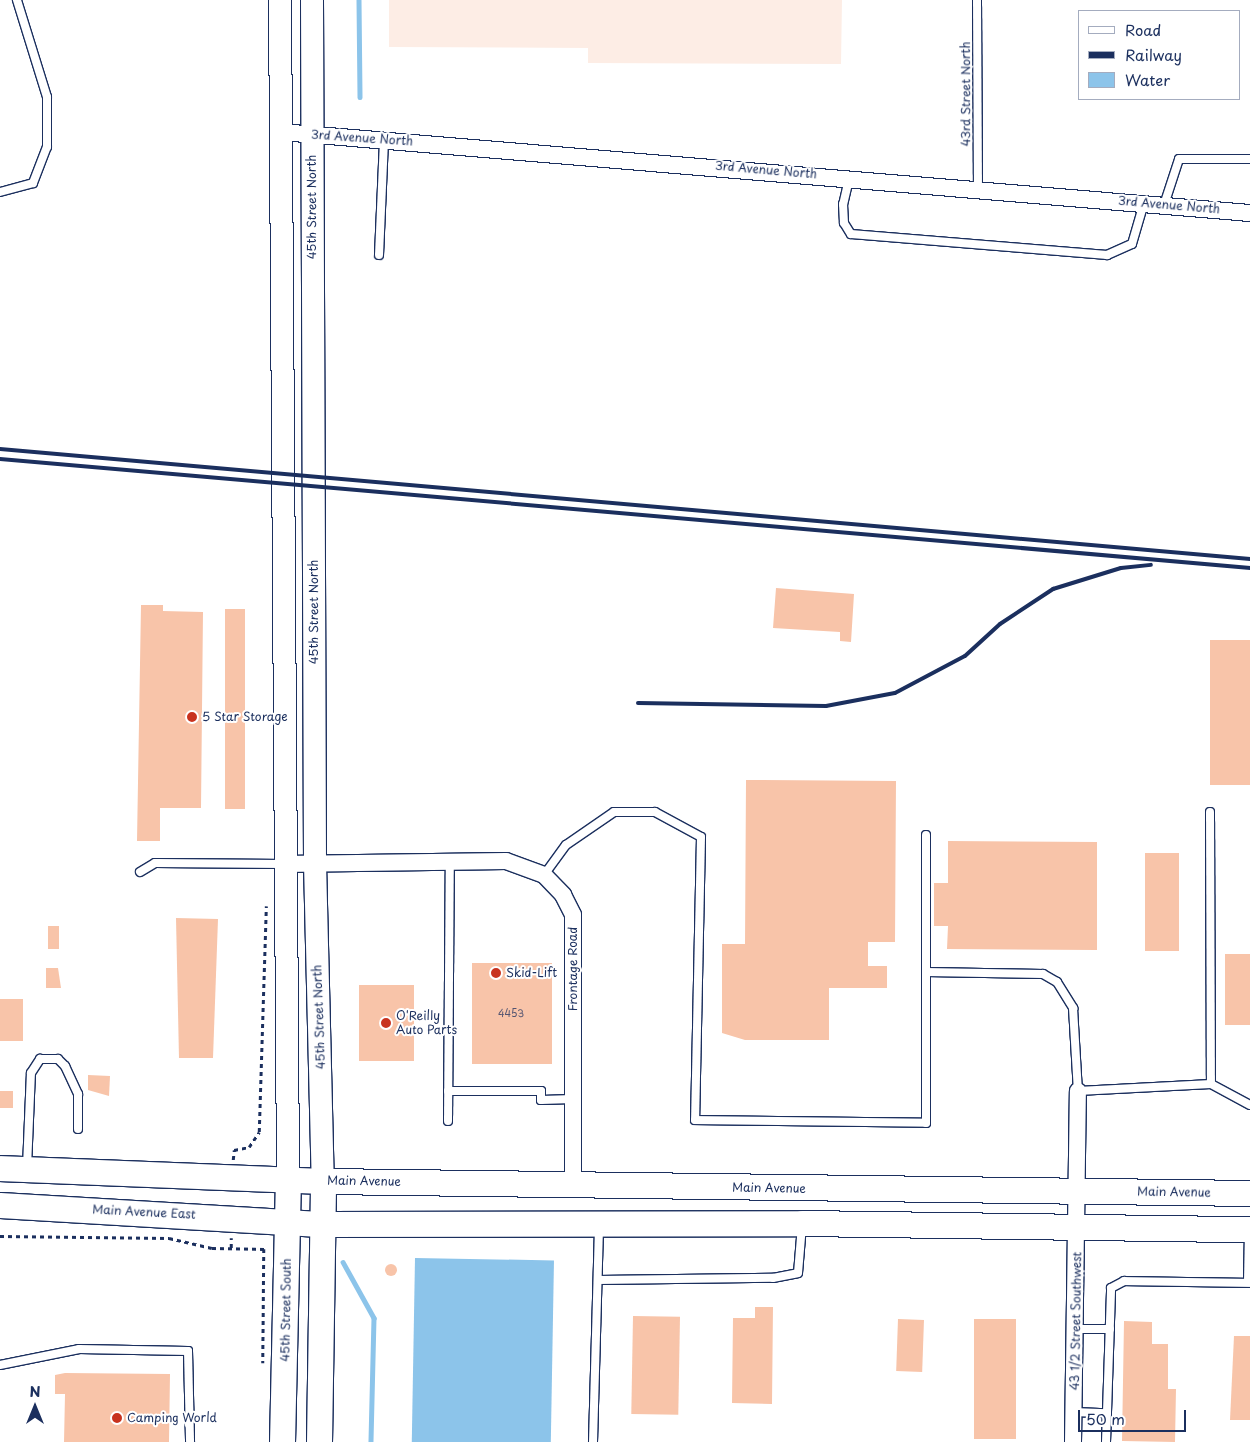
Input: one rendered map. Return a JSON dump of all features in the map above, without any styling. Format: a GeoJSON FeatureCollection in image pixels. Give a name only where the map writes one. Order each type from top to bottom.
{"type":"FeatureCollection","features":[{"type":"Feature","properties":{"kind":"main road"},"geometry":{"type":"LineString","coordinates":[[0,1168],[288,1179],[284,864],[280,0]]}},
{"type":"Feature","properties":{"kind":"main road","name":"45th Street North"},"geometry":{"type":"LineString","coordinates":[[312,0],[315,863],[323,1224]]}},
{"type":"Feature","properties":{"kind":"main road","name":"Main Avenue"},"geometry":{"type":"LineString","coordinates":[[288,1179],[573,1185],[1250,1193]]}},
{"type":"Feature","properties":{"kind":"main road","name":"45th Street South"},"geometry":{"type":"LineString","coordinates":[[282,1442],[288,1179]]}},
{"type":"Feature","properties":{"kind":"main road","name":"Main Avenue East"},"geometry":{"type":"LineString","coordinates":[[0,1205],[288,1221]]}},
{"type":"Feature","properties":{"kind":"main road"},"geometry":{"type":"LineString","coordinates":[[288,1221],[323,1224],[599,1226],[802,1223],[1078,1229],[1250,1229]]}},
{"type":"Feature","properties":{"kind":"main road"},"geometry":{"type":"LineString","coordinates":[[319,1442],[323,1224]]}},
{"type":"Feature","properties":{"kind":"street","name":"3rd Avenue North"},"geometry":{"type":"LineString","coordinates":[[281,132],[850,177],[1250,213]]}},
{"type":"Feature","properties":{"kind":"street","name":"Frontage Road"},"geometry":{"type":"LineString","coordinates":[[284,864],[506,861],[544,875],[563,895],[573,914],[573,1185]]}},
{"type":"Feature","properties":{"kind":"street","name":"43 1/2 Street Southwest"},"geometry":{"type":"LineString","coordinates":[[1072,1442],[1078,1229],[1078,1091]]}},
{"type":"Feature","properties":{"kind":"lane"},"geometry":{"type":"LineString","coordinates":[[0,192],[33,183],[48,147],[47,97],[17,0]]}},
{"type":"Feature","properties":{"kind":"lane","name":"43rd Street North"},"geometry":{"type":"LineString","coordinates":[[977,0],[978,188]]}},
{"type":"Feature","properties":{"kind":"lane"},"geometry":{"type":"LineString","coordinates":[[379,255],[384,139]]}},
{"type":"Feature","properties":{"kind":"lane"},"geometry":{"type":"LineString","coordinates":[[1164,205],[1179,159],[1250,158]]}},
{"type":"Feature","properties":{"kind":"lane"},"geometry":{"type":"LineString","coordinates":[[850,177],[844,223],[851,234],[861,235],[1106,255],[1132,244],[1144,203]]}},
{"type":"Feature","properties":{"kind":"lane"},"geometry":{"type":"LineString","coordinates":[[544,875],[566,845],[614,812],[655,812],[701,837],[696,1120],[926,1123],[926,835]]}},
{"type":"Feature","properties":{"kind":"lane"},"geometry":{"type":"LineString","coordinates":[[1210,812],[1211,1084]]}},
{"type":"Feature","properties":{"kind":"lane"},"geometry":{"type":"LineString","coordinates":[[448,1121],[450,861]]}},
{"type":"Feature","properties":{"kind":"lane"},"geometry":{"type":"LineString","coordinates":[[140,872],[155,863],[284,864]]}},
{"type":"Feature","properties":{"kind":"lane"},"geometry":{"type":"LineString","coordinates":[[926,972],[1043,974],[1057,982],[1074,1008],[1078,1091],[1211,1084],[1250,1105]]}},
{"type":"Feature","properties":{"kind":"lane"},"geometry":{"type":"LineString","coordinates":[[27,1169],[31,1073],[40,1059],[58,1059],[65,1066],[78,1094],[78,1129]]}},
{"type":"Feature","properties":{"kind":"lane"},"geometry":{"type":"LineString","coordinates":[[448,1091],[541,1091],[541,1100],[573,1099]]}},
{"type":"Feature","properties":{"kind":"lane"},"geometry":{"type":"LineString","coordinates":[[598,1280],[773,1278],[798,1274],[802,1223]]}},
{"type":"Feature","properties":{"kind":"lane"},"geometry":{"type":"LineString","coordinates":[[593,1442],[599,1226]]}},
{"type":"Feature","properties":{"kind":"lane"},"geometry":{"type":"LineString","coordinates":[[1106,1442],[1111,1288],[1124,1281],[1249,1282],[1250,1229]]}},
{"type":"Feature","properties":{"kind":"lane"},"geometry":{"type":"LineString","coordinates":[[1075,1329],[1110,1329]]}},
{"type":"Feature","properties":{"kind":"lane"},"geometry":{"type":"LineString","coordinates":[[0,1364],[79,1349],[188,1351],[190,1442]]}},
{"type":"Feature","properties":{"kind":"lane"},"geometry":{"type":"LineString","coordinates":[[1073,1412],[1107,1413]]}},
{"type":"Feature","properties":{"kind":"path"},"geometry":{"type":"LineString","coordinates":[[234,1158],[234,1150],[249,1147],[259,1132],[267,899]]}},
{"type":"Feature","properties":{"kind":"path"},"geometry":{"type":"LineString","coordinates":[[231,1235],[231,1248]]}},
{"type":"Feature","properties":{"kind":"path"},"geometry":{"type":"LineString","coordinates":[[0,1236],[169,1238],[231,1248],[264,1249],[263,1374]]}},
{"type":"Feature","properties":{"kind":"shaded area"},"geometry":{"type":"Polygon","coordinates":[[[389,0],[842,0],[841,64],[588,63],[588,48],[389,47],[389,0]]]}},
{"type":"Feature","properties":{"kind":"water"},"geometry":{"type":"Polygon","coordinates":[[[415,1258],[554,1260],[551,1442],[412,1442],[415,1258]]]}},
{"type":"Feature","properties":{"kind":"building"},"geometry":{"type":"Polygon","coordinates":[[[776,588],[854,594],[851,642],[840,641],[840,632],[773,628],[776,588]]]}},
{"type":"Feature","properties":{"kind":"building"},"geometry":{"type":"Polygon","coordinates":[[[141,605],[163,605],[163,611],[203,612],[201,808],[160,808],[160,841],[137,841],[141,605]]]}},
{"type":"Feature","properties":{"kind":"building"},"geometry":{"type":"Polygon","coordinates":[[[225,609],[245,609],[245,809],[225,809],[225,609]]]}},
{"type":"Feature","properties":{"kind":"building"},"geometry":{"type":"Polygon","coordinates":[[[1210,640],[1250,640],[1250,785],[1210,785],[1210,640]]]}},
{"type":"Feature","properties":{"kind":"building"},"geometry":{"type":"Polygon","coordinates":[[[746,780],[896,781],[895,942],[868,942],[868,966],[887,966],[887,988],[829,988],[829,1040],[745,1040],[722,1033],[722,944],[745,944],[746,780]]]}},
{"type":"Feature","properties":{"kind":"building"},"geometry":{"type":"Polygon","coordinates":[[[948,841],[1097,842],[1097,950],[947,949],[948,926],[934,926],[934,883],[948,883],[948,841]]]}},
{"type":"Feature","properties":{"kind":"building"},"geometry":{"type":"Polygon","coordinates":[[[1145,853],[1179,853],[1179,951],[1145,951],[1145,853]]]}},
{"type":"Feature","properties":{"kind":"building"},"geometry":{"type":"Polygon","coordinates":[[[176,918],[218,919],[213,1058],[179,1058],[176,918]]]}},
{"type":"Feature","properties":{"kind":"building"},"geometry":{"type":"Polygon","coordinates":[[[48,926],[59,926],[59,949],[48,949],[48,926]]]}},
{"type":"Feature","properties":{"kind":"building"},"geometry":{"type":"Polygon","coordinates":[[[1225,954],[1250,954],[1250,1025],[1225,1025],[1225,954]]]}},
{"type":"Feature","properties":{"kind":"building"},"geometry":{"type":"Polygon","coordinates":[[[472,963],[552,963],[552,1064],[472,1064],[472,963]]]}},
{"type":"Feature","properties":{"kind":"building"},"geometry":{"type":"Polygon","coordinates":[[[46,968],[58,968],[61,988],[46,988],[46,968]]]}},
{"type":"Feature","properties":{"kind":"building","name":"O'Reilly Auto Parts"},"geometry":{"type":"Polygon","coordinates":[[[359,985],[414,985],[414,1061],[359,1061],[359,985]]]}},
{"type":"Feature","properties":{"kind":"building"},"geometry":{"type":"Polygon","coordinates":[[[0,999],[23,999],[23,1041],[0,1041],[0,999]]]}},
{"type":"Feature","properties":{"kind":"building"},"geometry":{"type":"Polygon","coordinates":[[[88,1075],[110,1076],[109,1096],[88,1090],[88,1075]]]}},
{"type":"Feature","properties":{"kind":"building"},"geometry":{"type":"Polygon","coordinates":[[[0,1091],[13,1091],[13,1108],[0,1108],[0,1091]]]}},
{"type":"Feature","properties":{"kind":"building"},"geometry":{"type":"Polygon","coordinates":[[[389,1264],[393,1264],[397,1270],[393,1276],[389,1276],[385,1272],[385,1268],[389,1264]]]}},
{"type":"Feature","properties":{"kind":"building"},"geometry":{"type":"Polygon","coordinates":[[[755,1307],[773,1307],[772,1404],[732,1403],[733,1318],[755,1318],[755,1307]]]}},
{"type":"Feature","properties":{"kind":"building"},"geometry":{"type":"Polygon","coordinates":[[[633,1316],[680,1317],[678,1415],[631,1414],[633,1316]]]}},
{"type":"Feature","properties":{"kind":"building"},"geometry":{"type":"Polygon","coordinates":[[[898,1319],[924,1320],[922,1372],[896,1371],[898,1319]]]}},
{"type":"Feature","properties":{"kind":"building"},"geometry":{"type":"Polygon","coordinates":[[[974,1319],[1016,1319],[1016,1439],[974,1439],[974,1319]]]}},
{"type":"Feature","properties":{"kind":"building"},"geometry":{"type":"Polygon","coordinates":[[[1124,1321],[1152,1322],[1152,1344],[1168,1344],[1168,1389],[1176,1389],[1175,1442],[1122,1441],[1124,1321]]]}},
{"type":"Feature","properties":{"kind":"building"},"geometry":{"type":"Polygon","coordinates":[[[1234,1336],[1250,1336],[1250,1420],[1230,1420],[1234,1336]]]}},
{"type":"Feature","properties":{"kind":"building","name":"Camping World"},"geometry":{"type":"Polygon","coordinates":[[[65,1373],[170,1374],[169,1442],[64,1442],[65,1394],[55,1394],[55,1375],[65,1373]]]}},
{"type":"Feature","properties":{"kind":"waterway"},"geometry":{"type":"LineString","coordinates":[[359,0],[360,97]]}},
{"type":"Feature","properties":{"kind":"waterway"},"geometry":{"type":"LineString","coordinates":[[343,1262],[374,1318],[371,1442]]}},
{"type":"Feature","properties":{"kind":"railway"},"geometry":{"type":"LineString","coordinates":[[0,449],[1250,559]]}},
{"type":"Feature","properties":{"kind":"railway"},"geometry":{"type":"LineString","coordinates":[[0,459],[1250,568]]}},
{"type":"Feature","properties":{"kind":"railway"},"geometry":{"type":"LineString","coordinates":[[638,703],[826,706],[895,693],[965,656],[1000,624],[1053,589],[1121,568],[1151,565]]}},
{"type":"Feature","properties":{"kind":"place","name":"5 Star Storage"},"geometry":{"type":"Point","coordinates":[192,717]}},
{"type":"Feature","properties":{"kind":"place","name":"Skid-Lift"},"geometry":{"type":"Point","coordinates":[496,973]}},
{"type":"Feature","properties":{"kind":"place","name":"O'Reilly Auto Parts"},"geometry":{"type":"Point","coordinates":[386,1023]}},
{"type":"Feature","properties":{"kind":"place","name":"Camping World"},"geometry":{"type":"Point","coordinates":[117,1418]}}]}
